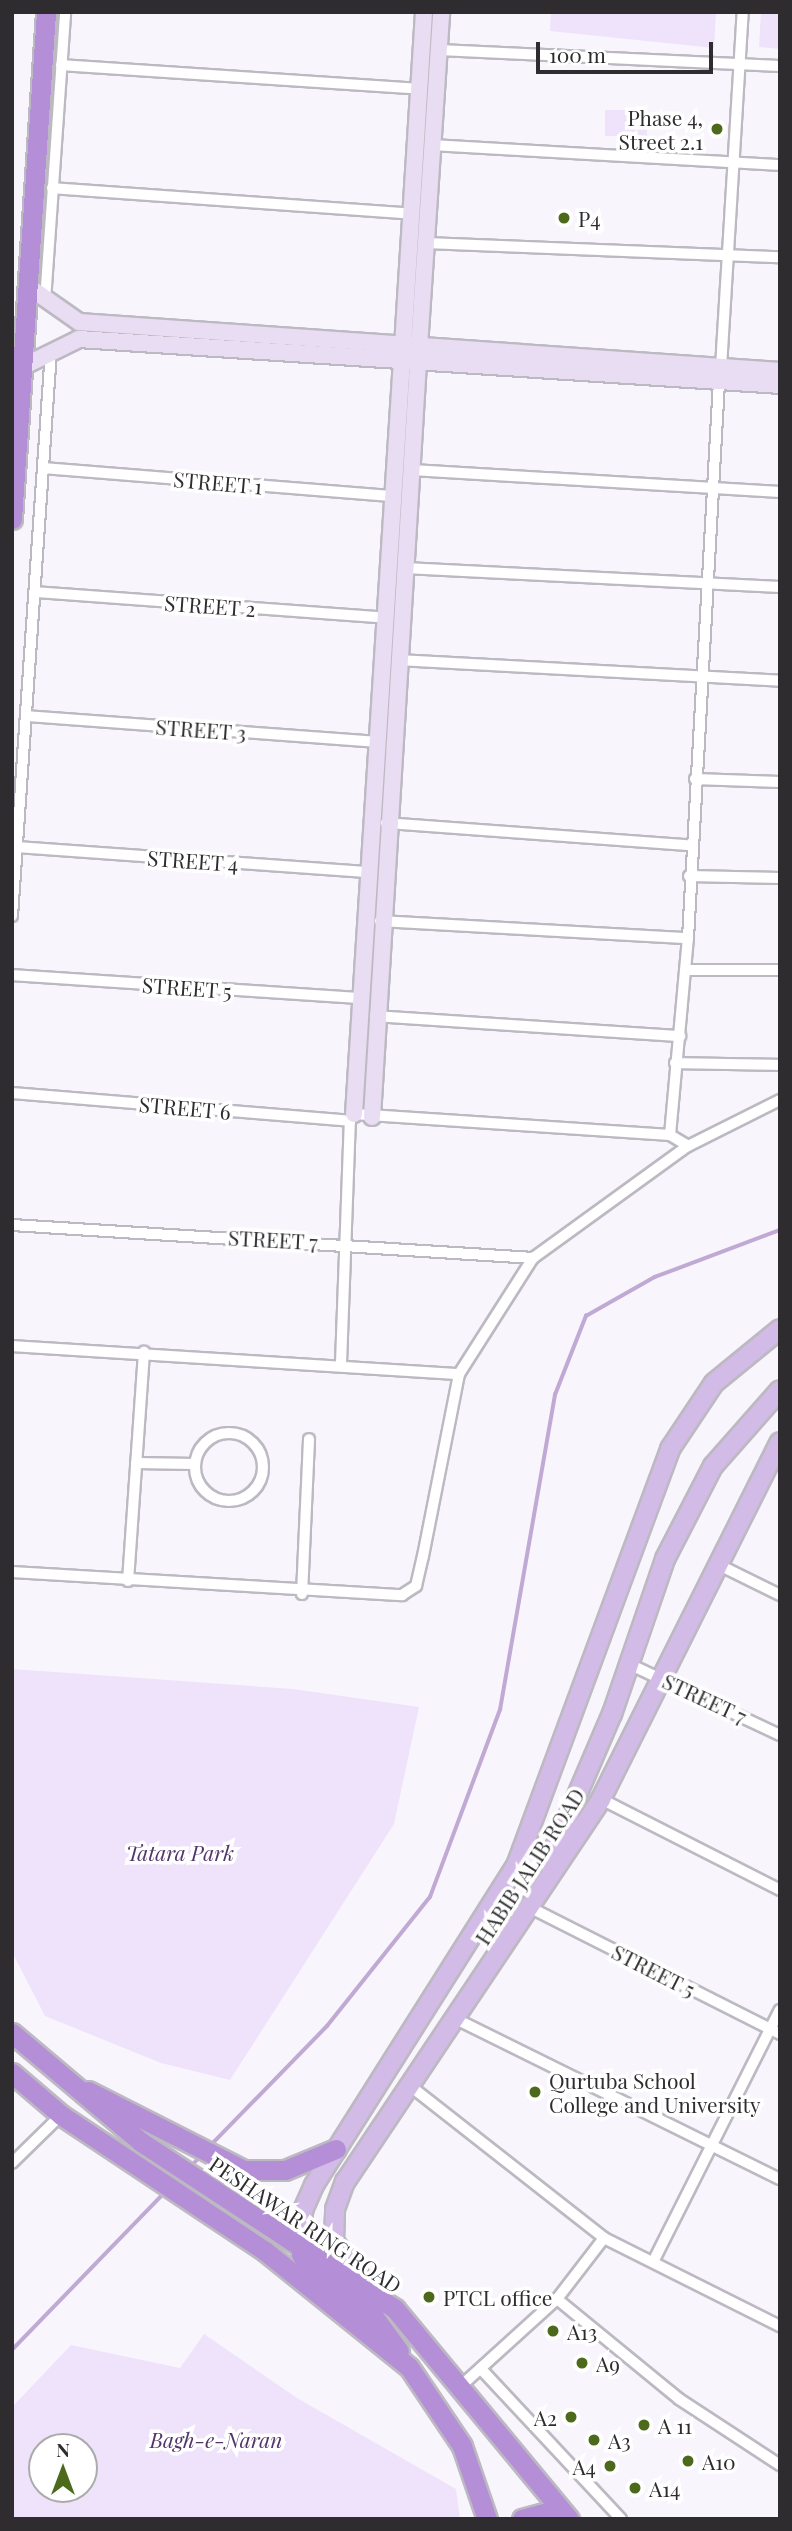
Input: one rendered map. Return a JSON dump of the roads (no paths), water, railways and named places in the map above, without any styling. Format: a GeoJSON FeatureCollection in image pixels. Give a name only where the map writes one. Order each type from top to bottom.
{"type":"FeatureCollection","features":[{"type":"Feature","properties":{"kind":"highway"},"geometry":{"type":"LineString","coordinates":[[12,519],[46,12]]}},
{"type":"Feature","properties":{"kind":"highway","name":"PESHAWAR RING ROAD"},"geometry":{"type":"LineString","coordinates":[[12,2033],[60,2077],[141,2142],[375,2295],[462,2385],[568,2519]]}},
{"type":"Feature","properties":{"kind":"highway"},"geometry":{"type":"LineString","coordinates":[[12,2073],[61,2115],[229,2227],[409,2367]]}},
{"type":"Feature","properties":{"kind":"highway"},"geometry":{"type":"LineString","coordinates":[[60,2077],[218,2159],[265,2172],[308,2164],[336,2149]]}},
{"type":"Feature","properties":{"kind":"highway"},"geometry":{"type":"LineString","coordinates":[[300,2248],[312,2272],[374,2317],[409,2367],[461,2446],[487,2519]]}},
{"type":"Feature","properties":{"kind":"highway"},"geometry":{"type":"LineString","coordinates":[[522,2519],[545,2513],[568,2519]]}},
{"type":"Feature","properties":{"kind":"main road"},"geometry":{"type":"LineString","coordinates":[[300,2248],[303,2210],[336,2149],[430,2009],[523,1847],[670,1450],[714,1383],[780,1329]]}},
{"type":"Feature","properties":{"kind":"main road"},"geometry":{"type":"LineString","coordinates":[[529,1907],[629,1664],[665,1559],[713,1466],[780,1390]]}},
{"type":"Feature","properties":{"kind":"main road","name":"HABIB JALIB ROAD"},"geometry":{"type":"LineString","coordinates":[[375,2295],[337,2249],[335,2209],[360,2158],[456,2019],[601,1799],[779,1446]]}},
{"type":"Feature","properties":{"kind":"main road"},"geometry":{"type":"LineString","coordinates":[[523,1847],[552,1855]]}},
{"type":"Feature","properties":{"kind":"street"},"geometry":{"type":"LineString","coordinates":[[45,301],[65,12]]}},
{"type":"Feature","properties":{"kind":"street"},"geometry":{"type":"LineString","coordinates":[[341,1363],[345,1242],[368,872],[398,660],[405,568],[411,470],[411,214],[424,12]]}},
{"type":"Feature","properties":{"kind":"street"},"geometry":{"type":"LineString","coordinates":[[372,1117],[386,823],[377,742],[394,496],[425,243],[441,12]]}},
{"type":"Feature","properties":{"kind":"street"},"geometry":{"type":"LineString","coordinates":[[688,1146],[670,1135],[686,970],[689,845],[702,677],[743,12]]}},
{"type":"Feature","properties":{"kind":"street"},"geometry":{"type":"LineString","coordinates":[[439,50],[780,66]]}},
{"type":"Feature","properties":{"kind":"street"},"geometry":{"type":"LineString","coordinates":[[61,65],[419,89]]}},
{"type":"Feature","properties":{"kind":"street"},"geometry":{"type":"LineString","coordinates":[[432,145],[780,165]]}},
{"type":"Feature","properties":{"kind":"street"},"geometry":{"type":"LineString","coordinates":[[52,188],[411,214]]}},
{"type":"Feature","properties":{"kind":"street"},"geometry":{"type":"LineString","coordinates":[[425,243],[780,257]]}},
{"type":"Feature","properties":{"kind":"street"},"geometry":{"type":"LineString","coordinates":[[29,287],[45,301],[79,322],[411,354]]}},
{"type":"Feature","properties":{"kind":"street"},"geometry":{"type":"LineString","coordinates":[[22,366],[79,339],[411,354],[720,374],[780,371]]}},
{"type":"Feature","properties":{"kind":"street"},"geometry":{"type":"LineString","coordinates":[[12,916],[51,351]]}},
{"type":"Feature","properties":{"kind":"street"},"geometry":{"type":"LineString","coordinates":[[720,374],[780,385]]}},
{"type":"Feature","properties":{"kind":"street","name":"STREET 1"},"geometry":{"type":"LineString","coordinates":[[43,468],[394,496]]}},
{"type":"Feature","properties":{"kind":"street"},"geometry":{"type":"LineString","coordinates":[[411,470],[780,492]]}},
{"type":"Feature","properties":{"kind":"street"},"geometry":{"type":"LineString","coordinates":[[405,568],[780,587]]}},
{"type":"Feature","properties":{"kind":"street","name":"STREET 2"},"geometry":{"type":"LineString","coordinates":[[35,592],[386,618]]}},
{"type":"Feature","properties":{"kind":"street"},"geometry":{"type":"LineString","coordinates":[[398,660],[780,681]]}},
{"type":"Feature","properties":{"kind":"street","name":"STREET 3"},"geometry":{"type":"LineString","coordinates":[[26,716],[377,742]]}},
{"type":"Feature","properties":{"kind":"street"},"geometry":{"type":"LineString","coordinates":[[695,779],[780,782]]}},
{"type":"Feature","properties":{"kind":"street"},"geometry":{"type":"LineString","coordinates":[[386,823],[689,845]]}},
{"type":"Feature","properties":{"kind":"street","name":"STREET 4"},"geometry":{"type":"LineString","coordinates":[[18,847],[368,872]]}},
{"type":"Feature","properties":{"kind":"street"},"geometry":{"type":"LineString","coordinates":[[689,876],[780,878]]}},
{"type":"Feature","properties":{"kind":"street"},"geometry":{"type":"LineString","coordinates":[[380,922],[688,938]]}},
{"type":"Feature","properties":{"kind":"street"},"geometry":{"type":"LineString","coordinates":[[686,970],[780,970]]}},
{"type":"Feature","properties":{"kind":"street","name":"STREET 5"},"geometry":{"type":"LineString","coordinates":[[12,975],[361,998]]}},
{"type":"Feature","properties":{"kind":"street"},"geometry":{"type":"LineString","coordinates":[[375,1016],[680,1036]]}},
{"type":"Feature","properties":{"kind":"street"},"geometry":{"type":"LineString","coordinates":[[676,1063],[780,1065]]}},
{"type":"Feature","properties":{"kind":"street","name":"STREET 6"},"geometry":{"type":"LineString","coordinates":[[12,1093],[352,1117],[670,1135]]}},
{"type":"Feature","properties":{"kind":"street"},"geometry":{"type":"LineString","coordinates":[[12,1572],[386,1599],[416,1586],[458,1374],[533,1258],[688,1146],[780,1100]]}},
{"type":"Feature","properties":{"kind":"street","name":"STREET 7"},"geometry":{"type":"LineString","coordinates":[[12,1225],[345,1242],[533,1258]]}},
{"type":"Feature","properties":{"kind":"street"},"geometry":{"type":"LineString","coordinates":[[12,1346],[341,1363],[458,1374]]}},
{"type":"Feature","properties":{"kind":"street"},"geometry":{"type":"LineString","coordinates":[[128,1581],[144,1352]]}},
{"type":"Feature","properties":{"kind":"street"},"geometry":{"type":"LineString","coordinates":[[236,1433],[255,1444],[264,1465],[257,1486],[228,1501],[208,1493],[195,1464],[213,1436],[236,1433]]}},
{"type":"Feature","properties":{"kind":"street"},"geometry":{"type":"LineString","coordinates":[[302,1594],[309,1439]]}},
{"type":"Feature","properties":{"kind":"street"},"geometry":{"type":"LineString","coordinates":[[136,1463],[195,1464]]}},
{"type":"Feature","properties":{"kind":"street"},"geometry":{"type":"LineString","coordinates":[[719,1565],[780,1595]]}},
{"type":"Feature","properties":{"kind":"street","name":"STREET 7"},"geometry":{"type":"LineString","coordinates":[[629,1664],[780,1735]]}},
{"type":"Feature","properties":{"kind":"street"},"geometry":{"type":"LineString","coordinates":[[601,1799],[780,1890]]}},
{"type":"Feature","properties":{"kind":"street","name":"STREET 5"},"geometry":{"type":"LineString","coordinates":[[529,1907],[775,2032]]}},
{"type":"Feature","properties":{"kind":"street"},"geometry":{"type":"LineString","coordinates":[[653,2262],[775,2032],[780,2010]]}},
{"type":"Feature","properties":{"kind":"street"},"geometry":{"type":"LineString","coordinates":[[456,2019],[780,2179]]}},
{"type":"Feature","properties":{"kind":"street"},"geometry":{"type":"LineString","coordinates":[[409,2085],[604,2238],[780,2326]]}},
{"type":"Feature","properties":{"kind":"street"},"geometry":{"type":"LineString","coordinates":[[12,2163],[61,2115]]}},
{"type":"Feature","properties":{"kind":"street"},"geometry":{"type":"LineString","coordinates":[[462,2385],[482,2370],[557,2299],[604,2238]]}},
{"type":"Feature","properties":{"kind":"street"},"geometry":{"type":"LineString","coordinates":[[557,2299],[679,2399],[780,2465]]}},
{"type":"Feature","properties":{"kind":"street"},"geometry":{"type":"LineString","coordinates":[[482,2370],[621,2519]]}},
{"type":"Feature","properties":{"kind":"waterway"},"geometry":{"type":"LineString","coordinates":[[211,2145],[327,2026],[430,1897],[500,1710],[555,1395],[586,1316],[655,1277],[780,1230]]}},
{"type":"Feature","properties":{"kind":"waterway"},"geometry":{"type":"LineString","coordinates":[[189,2168],[201,2156]]}},
{"type":"Feature","properties":{"kind":"waterway"},"geometry":{"type":"LineString","coordinates":[[12,2350],[164,2193]]}},
{"type":"Feature","properties":{"kind":"place","name":"Phase 4, Street 2.1"},"geometry":{"type":"Point","coordinates":[717,129]}},
{"type":"Feature","properties":{"kind":"place","name":"P4"},"geometry":{"type":"Point","coordinates":[564,218]}},
{"type":"Feature","properties":{"kind":"place","name":"Qurtuba School College and University"},"geometry":{"type":"Point","coordinates":[535,2092]}},
{"type":"Feature","properties":{"kind":"place","name":"PTCL office"},"geometry":{"type":"Point","coordinates":[429,2297]}},
{"type":"Feature","properties":{"kind":"place","name":"A13"},"geometry":{"type":"Point","coordinates":[553,2331]}},
{"type":"Feature","properties":{"kind":"place","name":"A9"},"geometry":{"type":"Point","coordinates":[582,2363]}},
{"type":"Feature","properties":{"kind":"place","name":"A2"},"geometry":{"type":"Point","coordinates":[571,2417]}},
{"type":"Feature","properties":{"kind":"place","name":"A 11"},"geometry":{"type":"Point","coordinates":[644,2425]}},
{"type":"Feature","properties":{"kind":"place","name":"A3"},"geometry":{"type":"Point","coordinates":[594,2440]}},
{"type":"Feature","properties":{"kind":"place","name":"A10"},"geometry":{"type":"Point","coordinates":[688,2461]}},
{"type":"Feature","properties":{"kind":"place","name":"A4"},"geometry":{"type":"Point","coordinates":[610,2466]}},
{"type":"Feature","properties":{"kind":"place","name":"A14"},"geometry":{"type":"Point","coordinates":[635,2488]}},
{"type":"Feature","properties":{"kind":"park label","name":"Tatara Park"},"geometry":{"type":"Point","coordinates":[180,1852]}},
{"type":"Feature","properties":{"kind":"park label","name":"Bagh-e-Naran"},"geometry":{"type":"Point","coordinates":[216,2439]}}]}
